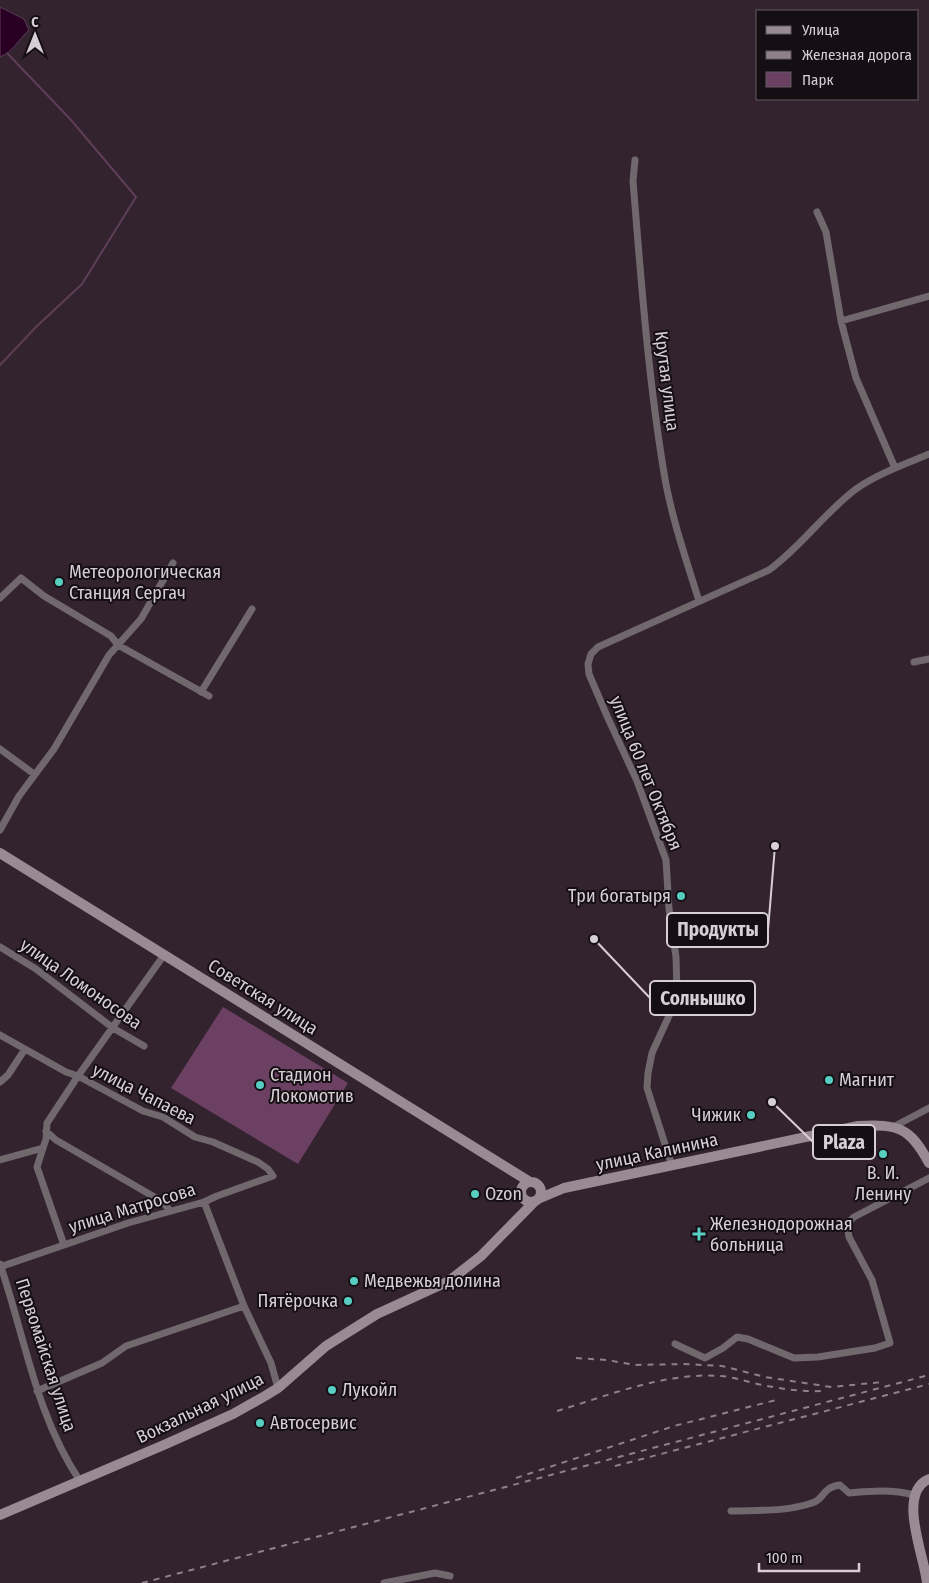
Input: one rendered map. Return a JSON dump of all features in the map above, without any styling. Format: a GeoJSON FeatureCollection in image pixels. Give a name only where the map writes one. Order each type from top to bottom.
{"type":"FeatureCollection","features":[{"type":"Feature","properties":{"kind":"main road","name":"Советская улица"},"geometry":{"type":"LineString","coordinates":[[0,853],[534,1184]]}},
{"type":"Feature","properties":{"kind":"main road","name":"улица Калинина"},"geometry":{"type":"LineString","coordinates":[[564,1188],[858,1126],[881,1125],[893,1127]]}},
{"type":"Feature","properties":{"kind":"main road"},"geometry":{"type":"LineString","coordinates":[[893,1127],[910,1135],[919,1143],[929,1163]]}},
{"type":"Feature","properties":{"kind":"main road","name":"Советская улица"},"geometry":{"type":"LineString","coordinates":[[509,1168],[522,1192]]}},
{"type":"Feature","properties":{"kind":"main road"},"geometry":{"type":"LineString","coordinates":[[519,1217],[522,1192],[527,1183],[564,1188]]}},
{"type":"Feature","properties":{"kind":"main road"},"geometry":{"type":"LineString","coordinates":[[534,1184],[540,1192],[536,1200]]}},
{"type":"Feature","properties":{"kind":"main road"},"geometry":{"type":"LineString","coordinates":[[522,1192],[528,1201],[536,1200],[564,1188]]}},
{"type":"Feature","properties":{"kind":"main road","name":"Вокзальная улица"},"geometry":{"type":"LineString","coordinates":[[0,1515],[233,1414],[278,1388],[326,1346],[376,1314],[449,1280],[481,1256],[536,1200]]}},
{"type":"Feature","properties":{"kind":"main road"},"geometry":{"type":"LineString","coordinates":[[927,1583],[928,1571],[913,1513],[914,1495],[924,1481],[929,1479]]}},
{"type":"Feature","properties":{"kind":"street","name":"Крутая улица"},"geometry":{"type":"LineString","coordinates":[[636,160],[633,182],[644,318],[664,474],[698,601]]}},
{"type":"Feature","properties":{"kind":"street"},"geometry":{"type":"LineString","coordinates":[[817,212],[826,232],[842,321],[856,378],[895,468]]}},
{"type":"Feature","properties":{"kind":"street"},"geometry":{"type":"LineString","coordinates":[[842,321],[929,296]]}},
{"type":"Feature","properties":{"kind":"street"},"geometry":{"type":"LineString","coordinates":[[698,601],[769,570],[785,559],[841,501],[858,488],[895,468],[929,454]]}},
{"type":"Feature","properties":{"kind":"street"},"geometry":{"type":"LineString","coordinates":[[0,830],[19,796],[54,749],[109,655],[141,619],[173,564]]}},
{"type":"Feature","properties":{"kind":"street"},"geometry":{"type":"LineString","coordinates":[[0,598],[21,578],[44,596],[111,636],[118,645],[209,696]]}},
{"type":"Feature","properties":{"kind":"street","name":"улица 60 лет Октября"},"geometry":{"type":"LineString","coordinates":[[672,1166],[647,1088],[652,1053],[673,1006],[677,992],[676,957],[669,909],[666,860],[636,781],[589,674],[588,664],[591,654],[598,647],[698,601]]}},
{"type":"Feature","properties":{"kind":"street"},"geometry":{"type":"LineString","coordinates":[[201,692],[252,609]]}},
{"type":"Feature","properties":{"kind":"street"},"geometry":{"type":"LineString","coordinates":[[914,662],[929,659]]}},
{"type":"Feature","properties":{"kind":"street"},"geometry":{"type":"LineString","coordinates":[[0,749],[34,774]]}},
{"type":"Feature","properties":{"kind":"street","name":"улица Ломоносова"},"geometry":{"type":"LineString","coordinates":[[0,947],[36,969],[113,1028],[144,1046]]}},
{"type":"Feature","properties":{"kind":"street"},"geometry":{"type":"LineString","coordinates":[[64,1245],[37,1167],[46,1139],[47,1123],[164,955]]}},
{"type":"Feature","properties":{"kind":"street","name":"улица Чапаева"},"geometry":{"type":"LineString","coordinates":[[0,1035],[66,1072],[78,1076],[143,1111],[163,1117],[195,1137],[213,1142],[258,1162],[268,1169],[273,1176]]}},
{"type":"Feature","properties":{"kind":"street"},"geometry":{"type":"LineString","coordinates":[[0,1082],[8,1075],[25,1049]]}},
{"type":"Feature","properties":{"kind":"street"},"geometry":{"type":"LineString","coordinates":[[893,1127],[929,1108]]}},
{"type":"Feature","properties":{"kind":"street"},"geometry":{"type":"LineString","coordinates":[[46,1131],[56,1140],[162,1202],[170,1211]]}},
{"type":"Feature","properties":{"kind":"street"},"geometry":{"type":"LineString","coordinates":[[0,1160],[43,1148]]}},
{"type":"Feature","properties":{"kind":"street","name":"улица Матросова"},"geometry":{"type":"LineString","coordinates":[[0,1266],[128,1222],[204,1202],[273,1176]]}},
{"type":"Feature","properties":{"kind":"street"},"geometry":{"type":"LineString","coordinates":[[675,1344],[705,1358],[723,1348],[737,1337],[748,1339],[794,1358],[818,1357],[875,1348],[890,1343],[872,1280],[849,1236],[846,1224],[854,1217],[929,1178]]}},
{"type":"Feature","properties":{"kind":"street"},"geometry":{"type":"LineString","coordinates":[[204,1202],[244,1306],[271,1363],[278,1388]]}},
{"type":"Feature","properties":{"kind":"street","name":"Первомайская улица"},"geometry":{"type":"LineString","coordinates":[[0,1266],[11,1295],[37,1391],[67,1461],[80,1481]]}},
{"type":"Feature","properties":{"kind":"street"},"geometry":{"type":"LineString","coordinates":[[37,1391],[102,1363],[126,1346],[244,1306]]}},
{"type":"Feature","properties":{"kind":"street"},"geometry":{"type":"LineString","coordinates":[[731,1511],[786,1510],[815,1503],[826,1489],[840,1485],[849,1493],[889,1491],[914,1495]]}},
{"type":"Feature","properties":{"kind":"street"},"geometry":{"type":"LineString","coordinates":[[384,1583],[435,1572],[450,1576]]}},
{"type":"Feature","properties":{"kind":"green space","name":"Стадион Локомотив"},"geometry":{"type":"Polygon","coordinates":[[[223,1007],[348,1083],[298,1164],[171,1088],[223,1007]]]}},
{"type":"Feature","properties":{"kind":"shaded area"},"geometry":{"type":"Polygon","coordinates":[[[0,7],[24,19],[29,30],[12,49],[0,57],[0,7]]]}},
{"type":"Feature","properties":{"kind":"waterway"},"geometry":{"type":"LineString","coordinates":[[0,365],[36,327],[82,284],[136,197],[71,120],[8,54]]}},
{"type":"Feature","properties":{"kind":"railway"},"geometry":{"type":"LineString","coordinates":[[576,1358],[607,1360],[635,1365],[684,1364],[722,1366],[765,1377],[831,1387],[883,1382]]}},
{"type":"Feature","properties":{"kind":"railway"},"geometry":{"type":"LineString","coordinates":[[142,1583],[929,1375]]}},
{"type":"Feature","properties":{"kind":"railway"},"geometry":{"type":"LineString","coordinates":[[557,1411],[658,1381],[700,1376],[736,1378],[792,1390],[822,1391]]}},
{"type":"Feature","properties":{"kind":"railway"},"geometry":{"type":"LineString","coordinates":[[615,1466],[929,1384]]}},
{"type":"Feature","properties":{"kind":"railway"},"geometry":{"type":"LineString","coordinates":[[516,1478],[674,1426],[780,1399]]}},
{"type":"Feature","properties":{"kind":"place","name":"Метеорологическая Станция Сергач"},"geometry":{"type":"Point","coordinates":[59,582]}},
{"type":"Feature","properties":{"kind":"place","name":"Продукты"},"geometry":{"type":"Point","coordinates":[775,846]}},
{"type":"Feature","properties":{"kind":"place","name":"Три богатыря"},"geometry":{"type":"Point","coordinates":[681,896]}},
{"type":"Feature","properties":{"kind":"place","name":"Солнышко"},"geometry":{"type":"Point","coordinates":[594,939]}},
{"type":"Feature","properties":{"kind":"place","name":"Магнит"},"geometry":{"type":"Point","coordinates":[829,1080]}},
{"type":"Feature","properties":{"kind":"place","name":"Стадион Локомотив"},"geometry":{"type":"Point","coordinates":[260,1085]}},
{"type":"Feature","properties":{"kind":"place","name":"Plaza"},"geometry":{"type":"Point","coordinates":[772,1102]}},
{"type":"Feature","properties":{"kind":"place","name":"Чижик"},"geometry":{"type":"Point","coordinates":[751,1115]}},
{"type":"Feature","properties":{"kind":"place","name":"В. И. Ленину"},"geometry":{"type":"Point","coordinates":[883,1154]}},
{"type":"Feature","properties":{"kind":"place","name":"Ozon"},"geometry":{"type":"Point","coordinates":[475,1194]}},
{"type":"Feature","properties":{"kind":"place","name":"Железнодорожная больница"},"geometry":{"type":"Point","coordinates":[699,1234]}},
{"type":"Feature","properties":{"kind":"place","name":"Медвежья долина"},"geometry":{"type":"Point","coordinates":[354,1281]}},
{"type":"Feature","properties":{"kind":"place","name":"Пятёрочка"},"geometry":{"type":"Point","coordinates":[348,1301]}},
{"type":"Feature","properties":{"kind":"place","name":"Лукойл"},"geometry":{"type":"Point","coordinates":[332,1390]}},
{"type":"Feature","properties":{"kind":"place","name":"Автосервис"},"geometry":{"type":"Point","coordinates":[260,1423]}}]}
